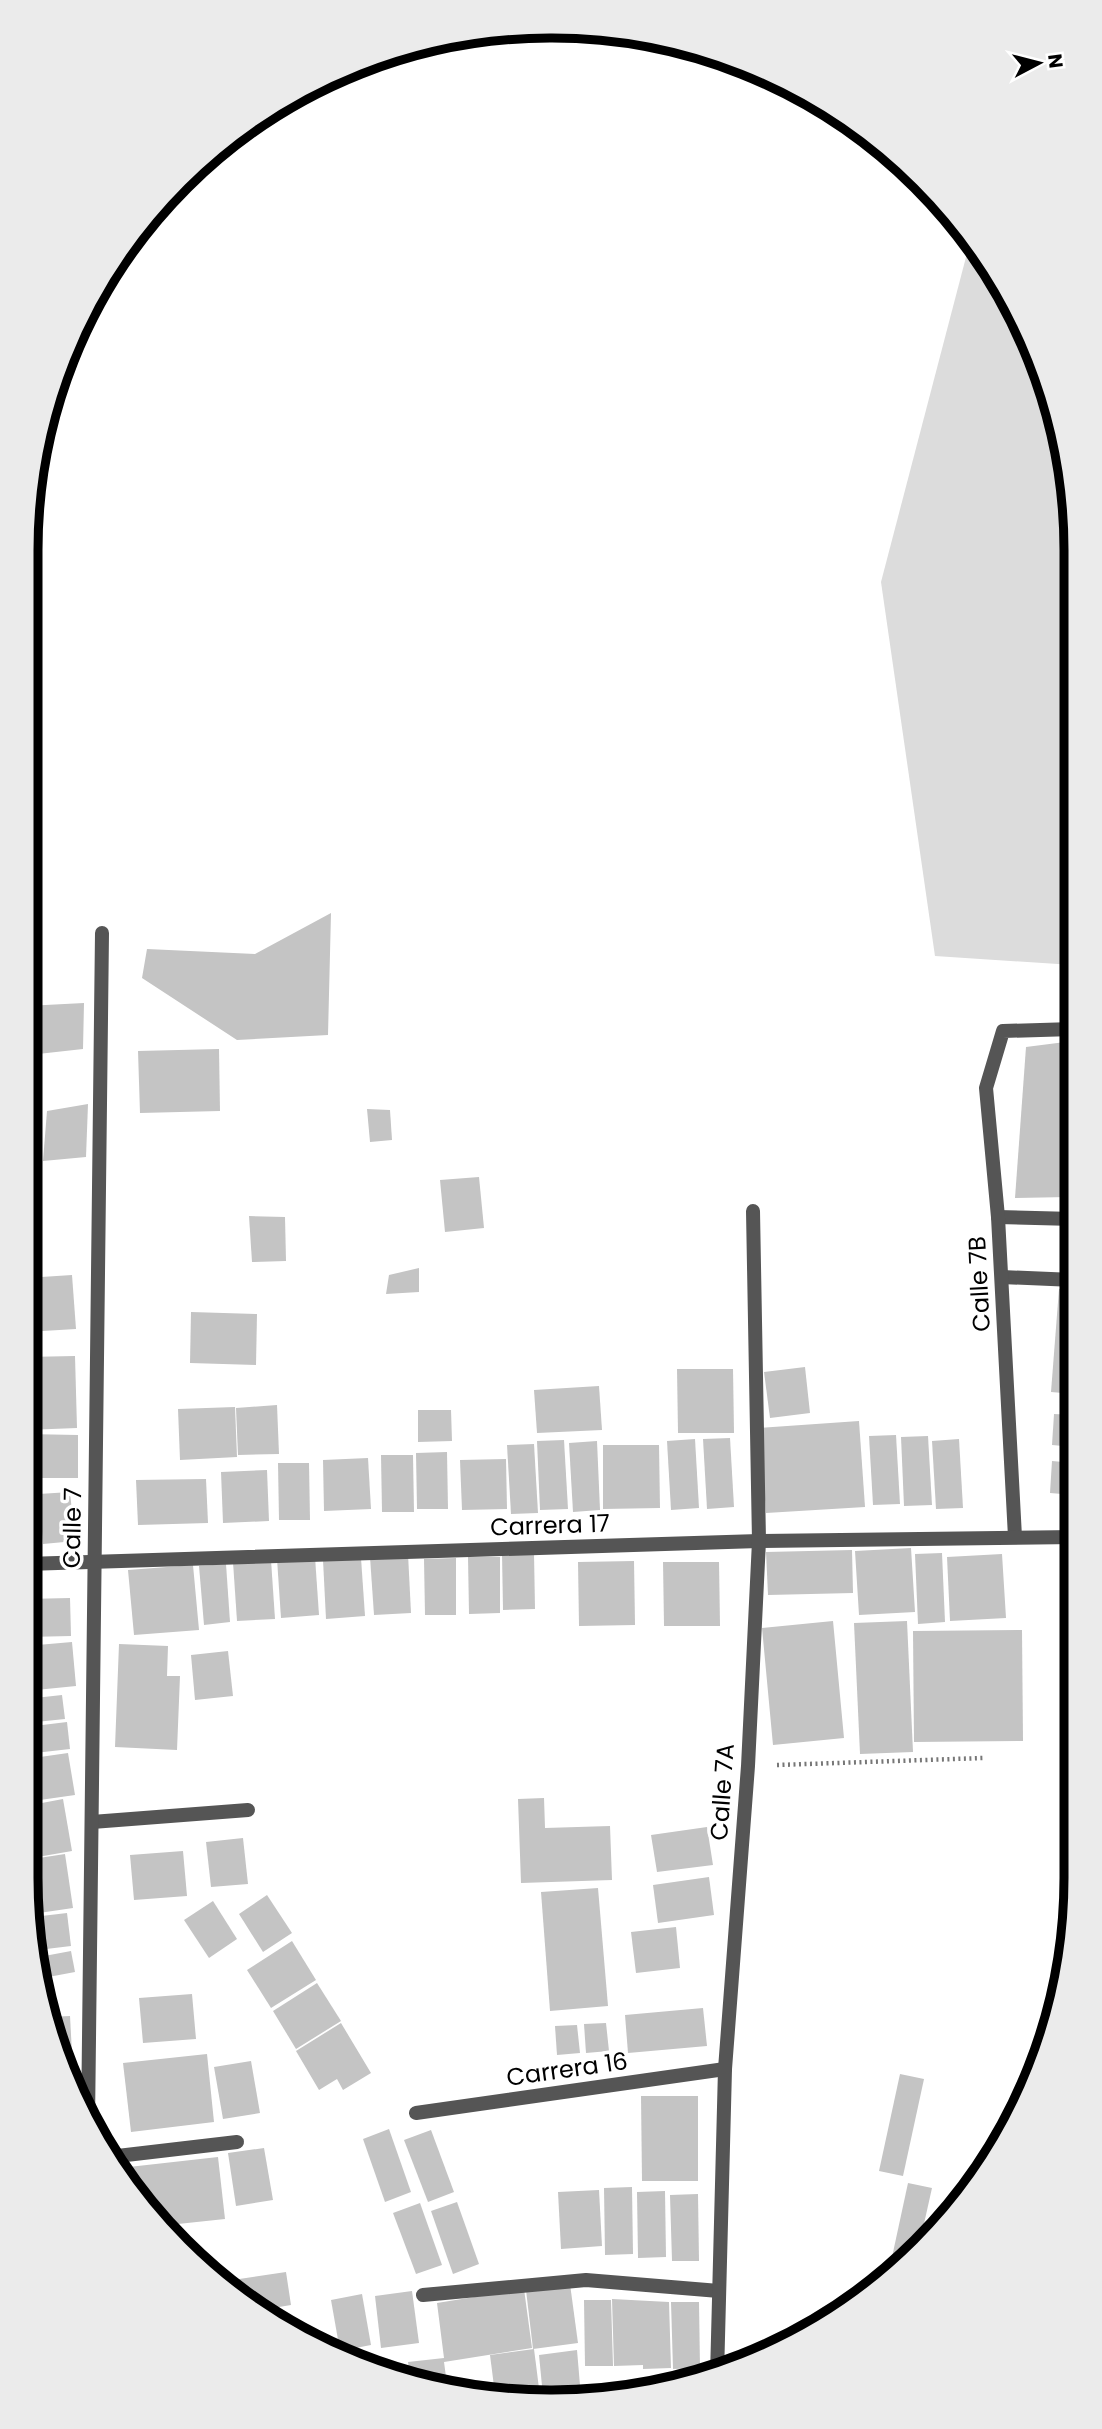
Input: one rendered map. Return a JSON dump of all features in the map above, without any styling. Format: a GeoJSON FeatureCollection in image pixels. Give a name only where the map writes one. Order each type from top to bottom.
{"type":"FeatureCollection","features":[{"type":"Feature","properties":{"kind":"street","name":"Calle 7"},"geometry":{"type":"LineString","coordinates":[[87,2096],[102,933]]}},
{"type":"Feature","properties":{"kind":"street","name":"Calle 7B"},"geometry":{"type":"LineString","coordinates":[[1015,1537],[1002,1278],[986,1088],[1003,1031],[1064,1030]]}},
{"type":"Feature","properties":{"kind":"street","name":"Calle 7A"},"geometry":{"type":"LineString","coordinates":[[717,2362],[724,2069],[748,1766],[759,1541],[753,1211]]}},
{"type":"Feature","properties":{"kind":"street"},"geometry":{"type":"LineString","coordinates":[[998,1217],[1064,1219]]}},
{"type":"Feature","properties":{"kind":"street"},"geometry":{"type":"LineString","coordinates":[[1002,1278],[1064,1280]]}},
{"type":"Feature","properties":{"kind":"street","name":"Carrera 17"},"geometry":{"type":"LineString","coordinates":[[38,1564],[759,1541],[1064,1537]]}},
{"type":"Feature","properties":{"kind":"street"},"geometry":{"type":"LineString","coordinates":[[92,1822],[248,1810]]}},
{"type":"Feature","properties":{"kind":"street","name":"Carrera 16"},"geometry":{"type":"LineString","coordinates":[[416,2113],[724,2069]]}},
{"type":"Feature","properties":{"kind":"street"},"geometry":{"type":"LineString","coordinates":[[120,2156],[237,2143]]}},
{"type":"Feature","properties":{"kind":"street"},"geometry":{"type":"LineString","coordinates":[[423,2295],[586,2280],[719,2291]]}},
{"type":"Feature","properties":{"kind":"path"},"geometry":{"type":"LineString","coordinates":[[748,1766],[984,1758]]}},
{"type":"Feature","properties":{"kind":"shaded area"},"geometry":{"type":"Polygon","coordinates":[[[967,252],[1011,324],[1024,355],[1046,418],[1059,484],[1064,551],[1064,964],[935,956],[881,582],[967,252]]]}},
{"type":"Feature","properties":{"kind":"building"},"geometry":{"type":"Polygon","coordinates":[[[331,913],[328,1035],[237,1040],[142,978],[147,949],[255,954],[331,913]]]}},
{"type":"Feature","properties":{"kind":"building"},"geometry":{"type":"Polygon","coordinates":[[[84,1003],[83,1049],[38,1054],[38,1005],[84,1003]]]}},
{"type":"Feature","properties":{"kind":"building"},"geometry":{"type":"Polygon","coordinates":[[[1064,1042],[1064,1197],[1015,1198],[1026,1047],[1064,1042]]]}},
{"type":"Feature","properties":{"kind":"building"},"geometry":{"type":"Polygon","coordinates":[[[219,1049],[220,1111],[140,1113],[138,1051],[219,1049]]]}},
{"type":"Feature","properties":{"kind":"building"},"geometry":{"type":"Polygon","coordinates":[[[88,1104],[86,1157],[43,1161],[47,1111],[88,1104]]]}},
{"type":"Feature","properties":{"kind":"building"},"geometry":{"type":"Polygon","coordinates":[[[367,1109],[390,1110],[392,1140],[370,1142],[367,1109]]]}},
{"type":"Feature","properties":{"kind":"building"},"geometry":{"type":"Polygon","coordinates":[[[479,1177],[484,1228],[445,1232],[440,1180],[479,1177]]]}},
{"type":"Feature","properties":{"kind":"building"},"geometry":{"type":"Polygon","coordinates":[[[249,1216],[285,1217],[286,1261],[252,1262],[249,1216]]]}},
{"type":"Feature","properties":{"kind":"building"},"geometry":{"type":"Polygon","coordinates":[[[419,1268],[419,1292],[386,1294],[389,1275],[419,1268]]]}},
{"type":"Feature","properties":{"kind":"building"},"geometry":{"type":"Polygon","coordinates":[[[72,1275],[76,1329],[38,1331],[38,1277],[72,1275]]]}},
{"type":"Feature","properties":{"kind":"building"},"geometry":{"type":"Polygon","coordinates":[[[1059,1289],[1064,1289],[1064,1393],[1051,1392],[1059,1289]]]}},
{"type":"Feature","properties":{"kind":"building"},"geometry":{"type":"Polygon","coordinates":[[[191,1312],[257,1314],[256,1365],[190,1363],[191,1312]]]}},
{"type":"Feature","properties":{"kind":"building"},"geometry":{"type":"Polygon","coordinates":[[[75,1356],[77,1428],[38,1430],[38,1357],[75,1356]]]}},
{"type":"Feature","properties":{"kind":"building"},"geometry":{"type":"Polygon","coordinates":[[[805,1367],[810,1413],[770,1418],[764,1372],[805,1367]]]}},
{"type":"Feature","properties":{"kind":"building"},"geometry":{"type":"Polygon","coordinates":[[[677,1369],[733,1369],[734,1433],[678,1433],[677,1369]]]}},
{"type":"Feature","properties":{"kind":"building"},"geometry":{"type":"Polygon","coordinates":[[[599,1386],[602,1430],[537,1433],[534,1390],[599,1386]]]}},
{"type":"Feature","properties":{"kind":"building"},"geometry":{"type":"Polygon","coordinates":[[[277,1405],[279,1454],[238,1455],[236,1408],[277,1405]]]}},
{"type":"Feature","properties":{"kind":"building"},"geometry":{"type":"Polygon","coordinates":[[[235,1407],[237,1457],[180,1460],[178,1409],[235,1407]]]}},
{"type":"Feature","properties":{"kind":"building"},"geometry":{"type":"Polygon","coordinates":[[[418,1410],[451,1410],[452,1441],[418,1442],[418,1410]]]}},
{"type":"Feature","properties":{"kind":"building"},"geometry":{"type":"Polygon","coordinates":[[[1054,1414],[1064,1414],[1064,1446],[1052,1445],[1054,1414]]]}},
{"type":"Feature","properties":{"kind":"building"},"geometry":{"type":"Polygon","coordinates":[[[859,1421],[865,1507],[766,1513],[760,1428],[859,1421]]]}},
{"type":"Feature","properties":{"kind":"building"},"geometry":{"type":"Polygon","coordinates":[[[38,1434],[78,1435],[78,1478],[38,1478],[38,1434]]]}},
{"type":"Feature","properties":{"kind":"building"},"geometry":{"type":"Polygon","coordinates":[[[896,1435],[900,1504],[873,1505],[869,1436],[896,1435]]]}},
{"type":"Feature","properties":{"kind":"building"},"geometry":{"type":"Polygon","coordinates":[[[928,1436],[932,1505],[904,1506],[901,1437],[928,1436]]]}},
{"type":"Feature","properties":{"kind":"building"},"geometry":{"type":"Polygon","coordinates":[[[730,1438],[734,1507],[707,1509],[703,1439],[730,1438]]]}},
{"type":"Feature","properties":{"kind":"building"},"geometry":{"type":"Polygon","coordinates":[[[695,1439],[699,1508],[671,1510],[667,1441],[695,1439]]]}},
{"type":"Feature","properties":{"kind":"building"},"geometry":{"type":"Polygon","coordinates":[[[959,1439],[963,1508],[936,1509],[932,1441],[959,1439]]]}},
{"type":"Feature","properties":{"kind":"building"},"geometry":{"type":"Polygon","coordinates":[[[564,1440],[568,1509],[540,1510],[537,1441],[564,1440]]]}},
{"type":"Feature","properties":{"kind":"building"},"geometry":{"type":"Polygon","coordinates":[[[597,1441],[600,1510],[573,1512],[569,1443],[597,1441]]]}},
{"type":"Feature","properties":{"kind":"building"},"geometry":{"type":"Polygon","coordinates":[[[534,1444],[538,1513],[511,1514],[507,1445],[534,1444]]]}},
{"type":"Feature","properties":{"kind":"building"},"geometry":{"type":"Polygon","coordinates":[[[603,1445],[659,1445],[660,1508],[603,1509],[603,1445]]]}},
{"type":"Feature","properties":{"kind":"building"},"geometry":{"type":"Polygon","coordinates":[[[447,1452],[448,1509],[417,1509],[416,1453],[447,1452]]]}},
{"type":"Feature","properties":{"kind":"building"},"geometry":{"type":"Polygon","coordinates":[[[381,1455],[413,1455],[414,1512],[382,1512],[381,1455]]]}},
{"type":"Feature","properties":{"kind":"building"},"geometry":{"type":"Polygon","coordinates":[[[368,1458],[371,1509],[324,1511],[323,1460],[368,1458]]]}},
{"type":"Feature","properties":{"kind":"building"},"geometry":{"type":"Polygon","coordinates":[[[506,1459],[507,1509],[462,1510],[460,1460],[506,1459]]]}},
{"type":"Feature","properties":{"kind":"building"},"geometry":{"type":"Polygon","coordinates":[[[1052,1461],[1064,1462],[1064,1494],[1050,1493],[1052,1461]]]}},
{"type":"Feature","properties":{"kind":"building"},"geometry":{"type":"Polygon","coordinates":[[[278,1463],[309,1463],[310,1520],[279,1520],[278,1463]]]}},
{"type":"Feature","properties":{"kind":"building"},"geometry":{"type":"Polygon","coordinates":[[[267,1470],[269,1521],[223,1523],[221,1472],[267,1470]]]}},
{"type":"Feature","properties":{"kind":"building"},"geometry":{"type":"Polygon","coordinates":[[[206,1479],[208,1523],[138,1525],[136,1480],[206,1479]]]}},
{"type":"Feature","properties":{"kind":"building"},"geometry":{"type":"Polygon","coordinates":[[[70,1492],[75,1541],[43,1544],[39,1494],[70,1492]]]}},
{"type":"Feature","properties":{"kind":"building"},"geometry":{"type":"Polygon","coordinates":[[[911,1548],[915,1612],[859,1615],[855,1551],[911,1548]]]}},
{"type":"Feature","properties":{"kind":"building"},"geometry":{"type":"Polygon","coordinates":[[[852,1550],[853,1593],[768,1595],[766,1552],[852,1550]]]}},
{"type":"Feature","properties":{"kind":"building"},"geometry":{"type":"Polygon","coordinates":[[[502,1553],[534,1553],[535,1609],[503,1610],[502,1553]]]}},
{"type":"Feature","properties":{"kind":"building"},"geometry":{"type":"Polygon","coordinates":[[[942,1553],[945,1622],[918,1624],[915,1554],[942,1553]]]}},
{"type":"Feature","properties":{"kind":"building"},"geometry":{"type":"Polygon","coordinates":[[[408,1554],[411,1613],[374,1615],[370,1557],[408,1554]]]}},
{"type":"Feature","properties":{"kind":"building"},"geometry":{"type":"Polygon","coordinates":[[[1002,1554],[1006,1618],[950,1621],[947,1557],[1002,1554]]]}},
{"type":"Feature","properties":{"kind":"building"},"geometry":{"type":"Polygon","coordinates":[[[315,1557],[319,1615],[281,1618],[277,1559],[315,1557]]]}},
{"type":"Feature","properties":{"kind":"building"},"geometry":{"type":"Polygon","coordinates":[[[468,1557],[500,1557],[500,1613],[469,1614],[468,1557]]]}},
{"type":"Feature","properties":{"kind":"building"},"geometry":{"type":"Polygon","coordinates":[[[361,1558],[365,1616],[326,1619],[323,1560],[361,1558]]]}},
{"type":"Feature","properties":{"kind":"building"},"geometry":{"type":"Polygon","coordinates":[[[456,1558],[456,1615],[425,1615],[424,1559],[456,1558]]]}},
{"type":"Feature","properties":{"kind":"building"},"geometry":{"type":"Polygon","coordinates":[[[271,1560],[275,1619],[237,1621],[233,1562],[271,1560]]]}},
{"type":"Feature","properties":{"kind":"building"},"geometry":{"type":"Polygon","coordinates":[[[634,1561],[635,1625],[579,1626],[578,1562],[634,1561]]]}},
{"type":"Feature","properties":{"kind":"building"},"geometry":{"type":"Polygon","coordinates":[[[663,1562],[719,1562],[720,1626],[664,1626],[663,1562]]]}},
{"type":"Feature","properties":{"kind":"building"},"geometry":{"type":"Polygon","coordinates":[[[226,1564],[230,1622],[204,1625],[199,1566],[226,1564]]]}},
{"type":"Feature","properties":{"kind":"building"},"geometry":{"type":"Polygon","coordinates":[[[193,1565],[199,1630],[134,1635],[128,1570],[193,1565]]]}},
{"type":"Feature","properties":{"kind":"building"},"geometry":{"type":"Polygon","coordinates":[[[70,1598],[71,1636],[38,1637],[38,1599],[70,1598]]]}},
{"type":"Feature","properties":{"kind":"building"},"geometry":{"type":"Polygon","coordinates":[[[833,1621],[844,1738],[773,1745],[762,1628],[833,1621]]]}},
{"type":"Feature","properties":{"kind":"building"},"geometry":{"type":"Polygon","coordinates":[[[907,1621],[913,1752],[860,1754],[854,1623],[907,1621]]]}},
{"type":"Feature","properties":{"kind":"building"},"geometry":{"type":"Polygon","coordinates":[[[1022,1630],[1023,1741],[914,1742],[913,1631],[1022,1630]]]}},
{"type":"Feature","properties":{"kind":"building"},"geometry":{"type":"Polygon","coordinates":[[[72,1642],[76,1686],[38,1690],[38,1645],[72,1642]]]}},
{"type":"Feature","properties":{"kind":"building"},"geometry":{"type":"Polygon","coordinates":[[[119,1644],[168,1646],[167,1676],[180,1676],[177,1750],[115,1747],[119,1644]]]}},
{"type":"Feature","properties":{"kind":"building"},"geometry":{"type":"Polygon","coordinates":[[[228,1651],[233,1696],[195,1700],[191,1655],[228,1651]]]}},
{"type":"Feature","properties":{"kind":"building"},"geometry":{"type":"Polygon","coordinates":[[[62,1695],[65,1719],[38,1722],[38,1698],[62,1695]]]}},
{"type":"Feature","properties":{"kind":"building"},"geometry":{"type":"Polygon","coordinates":[[[67,1722],[70,1749],[38,1753],[38,1726],[67,1722]]]}},
{"type":"Feature","properties":{"kind":"building"},"geometry":{"type":"Polygon","coordinates":[[[68,1753],[75,1795],[38,1800],[38,1757],[68,1753]]]}},
{"type":"Feature","properties":{"kind":"building"},"geometry":{"type":"Polygon","coordinates":[[[544,1798],[545,1828],[610,1826],[612,1880],[521,1883],[518,1799],[544,1798]]]}},
{"type":"Feature","properties":{"kind":"building"},"geometry":{"type":"Polygon","coordinates":[[[63,1799],[72,1851],[38,1857],[38,1804],[63,1799]]]}},
{"type":"Feature","properties":{"kind":"building"},"geometry":{"type":"Polygon","coordinates":[[[707,1827],[713,1865],[657,1872],[651,1835],[707,1827]]]}},
{"type":"Feature","properties":{"kind":"building"},"geometry":{"type":"Polygon","coordinates":[[[243,1838],[248,1884],[211,1887],[206,1842],[243,1838]]]}},
{"type":"Feature","properties":{"kind":"building"},"geometry":{"type":"Polygon","coordinates":[[[183,1851],[187,1896],[134,1900],[130,1855],[183,1851]]]}},
{"type":"Feature","properties":{"kind":"building"},"geometry":{"type":"Polygon","coordinates":[[[65,1854],[73,1908],[40,1913],[38,1858],[65,1854]]]}},
{"type":"Feature","properties":{"kind":"building"},"geometry":{"type":"Polygon","coordinates":[[[709,1877],[714,1915],[658,1923],[653,1885],[709,1877]]]}},
{"type":"Feature","properties":{"kind":"building"},"geometry":{"type":"Polygon","coordinates":[[[598,1888],[608,2006],[550,2011],[541,1892],[598,1888]]]}},
{"type":"Feature","properties":{"kind":"building"},"geometry":{"type":"Polygon","coordinates":[[[267,1895],[292,1933],[263,1952],[239,1914],[267,1895]]]}},
{"type":"Feature","properties":{"kind":"building"},"geometry":{"type":"Polygon","coordinates":[[[213,1901],[237,1939],[209,1958],[184,1920],[213,1901]]]}},
{"type":"Feature","properties":{"kind":"building"},"geometry":{"type":"Polygon","coordinates":[[[67,1913],[71,1946],[44,1949],[40,1916],[67,1913]]]}},
{"type":"Feature","properties":{"kind":"building"},"geometry":{"type":"Polygon","coordinates":[[[676,1927],[680,1968],[636,1973],[631,1932],[676,1927]]]}},
{"type":"Feature","properties":{"kind":"building"},"geometry":{"type":"Polygon","coordinates":[[[292,1941],[316,1980],[271,2008],[247,1970],[292,1941]]]}},
{"type":"Feature","properties":{"kind":"building"},"geometry":{"type":"Polygon","coordinates":[[[71,1951],[75,1972],[48,1977],[45,1956],[71,1951]]]}},
{"type":"Feature","properties":{"kind":"building"},"geometry":{"type":"Polygon","coordinates":[[[317,1983],[341,2021],[296,2049],[273,2011],[317,1983]]]}},
{"type":"Feature","properties":{"kind":"building"},"geometry":{"type":"Polygon","coordinates":[[[192,1994],[196,2039],[143,2043],[139,1998],[192,1994]]]}},
{"type":"Feature","properties":{"kind":"building"},"geometry":{"type":"Polygon","coordinates":[[[703,2008],[707,2046],[628,2053],[625,2015],[703,2008]]]}},
{"type":"Feature","properties":{"kind":"building"},"geometry":{"type":"Polygon","coordinates":[[[70,2016],[72,2059],[66,2043],[58,2017],[70,2016]]]}},
{"type":"Feature","properties":{"kind":"building"},"geometry":{"type":"Polygon","coordinates":[[[341,2023],[371,2073],[343,2090],[337,2079],[319,2090],[296,2051],[341,2023]]]}},
{"type":"Feature","properties":{"kind":"building"},"geometry":{"type":"Polygon","coordinates":[[[606,2023],[609,2051],[586,2053],[584,2024],[606,2023]]]}},
{"type":"Feature","properties":{"kind":"building"},"geometry":{"type":"Polygon","coordinates":[[[577,2025],[580,2053],[557,2055],[555,2026],[577,2025]]]}},
{"type":"Feature","properties":{"kind":"building"},"geometry":{"type":"Polygon","coordinates":[[[207,2054],[214,2122],[131,2132],[123,2063],[207,2054]]]}},
{"type":"Feature","properties":{"kind":"building"},"geometry":{"type":"Polygon","coordinates":[[[251,2061],[260,2113],[223,2119],[214,2067],[251,2061]]]}},
{"type":"Feature","properties":{"kind":"building"},"geometry":{"type":"Polygon","coordinates":[[[900,2074],[924,2079],[903,2176],[879,2171],[900,2074]]]}},
{"type":"Feature","properties":{"kind":"building"},"geometry":{"type":"Polygon","coordinates":[[[641,2096],[698,2096],[698,2181],[642,2181],[641,2096]]]}},
{"type":"Feature","properties":{"kind":"building"},"geometry":{"type":"Polygon","coordinates":[[[389,2129],[411,2192],[385,2202],[363,2139],[389,2129]]]}},
{"type":"Feature","properties":{"kind":"building"},"geometry":{"type":"Polygon","coordinates":[[[431,2130],[454,2192],[428,2202],[404,2140],[431,2130]]]}},
{"type":"Feature","properties":{"kind":"building"},"geometry":{"type":"Polygon","coordinates":[[[264,2148],[273,2200],[236,2206],[228,2153],[264,2148]]]}},
{"type":"Feature","properties":{"kind":"building"},"geometry":{"type":"Polygon","coordinates":[[[218,2157],[225,2219],[174,2224],[128,2167],[218,2157]]]}},
{"type":"Feature","properties":{"kind":"building"},"geometry":{"type":"Polygon","coordinates":[[[908,2183],[932,2188],[923,2230],[891,2261],[908,2183]]]}},
{"type":"Feature","properties":{"kind":"building"},"geometry":{"type":"Polygon","coordinates":[[[632,2187],[633,2254],[605,2255],[604,2188],[632,2187]]]}},
{"type":"Feature","properties":{"kind":"building"},"geometry":{"type":"Polygon","coordinates":[[[599,2190],[602,2246],[561,2249],[558,2192],[599,2190]]]}},
{"type":"Feature","properties":{"kind":"building"},"geometry":{"type":"Polygon","coordinates":[[[665,2191],[666,2257],[638,2258],[637,2192],[665,2191]]]}},
{"type":"Feature","properties":{"kind":"building"},"geometry":{"type":"Polygon","coordinates":[[[698,2194],[699,2261],[672,2261],[670,2195],[698,2194]]]}},
{"type":"Feature","properties":{"kind":"building"},"geometry":{"type":"Polygon","coordinates":[[[457,2202],[479,2264],[453,2274],[431,2211],[457,2202]]]}},
{"type":"Feature","properties":{"kind":"building"},"geometry":{"type":"Polygon","coordinates":[[[420,2203],[442,2265],[416,2274],[393,2213],[420,2203]]]}},
{"type":"Feature","properties":{"kind":"building"},"geometry":{"type":"Polygon","coordinates":[[[286,2272],[291,2305],[273,2308],[233,2280],[286,2272]]]}},
{"type":"Feature","properties":{"kind":"building"},"geometry":{"type":"Polygon","coordinates":[[[570,2284],[578,2343],[533,2349],[526,2290],[570,2284]]]}},
{"type":"Feature","properties":{"kind":"building"},"geometry":{"type":"Polygon","coordinates":[[[524,2289],[532,2348],[444,2362],[446,2380],[409,2370],[408,2362],[444,2358],[437,2303],[524,2289]]]}},
{"type":"Feature","properties":{"kind":"building"},"geometry":{"type":"Polygon","coordinates":[[[412,2291],[419,2343],[381,2348],[375,2296],[412,2291]]]}},
{"type":"Feature","properties":{"kind":"building"},"geometry":{"type":"Polygon","coordinates":[[[362,2294],[371,2345],[350,2349],[339,2344],[331,2300],[362,2294]]]}},
{"type":"Feature","properties":{"kind":"building"},"geometry":{"type":"Polygon","coordinates":[[[612,2299],[669,2302],[671,2368],[614,2366],[612,2299]]]}},
{"type":"Feature","properties":{"kind":"building"},"geometry":{"type":"Polygon","coordinates":[[[584,2300],[611,2300],[613,2366],[585,2366],[584,2300]]]}},
{"type":"Feature","properties":{"kind":"building"},"geometry":{"type":"Polygon","coordinates":[[[671,2302],[699,2302],[700,2368],[673,2369],[671,2302]]]}},
{"type":"Feature","properties":{"kind":"building"},"geometry":{"type":"Polygon","coordinates":[[[534,2349],[539,2390],[494,2387],[490,2355],[534,2349]]]}},
{"type":"Feature","properties":{"kind":"building"},"geometry":{"type":"Polygon","coordinates":[[[577,2350],[580,2389],[542,2390],[539,2355],[577,2350]]]}}]}
